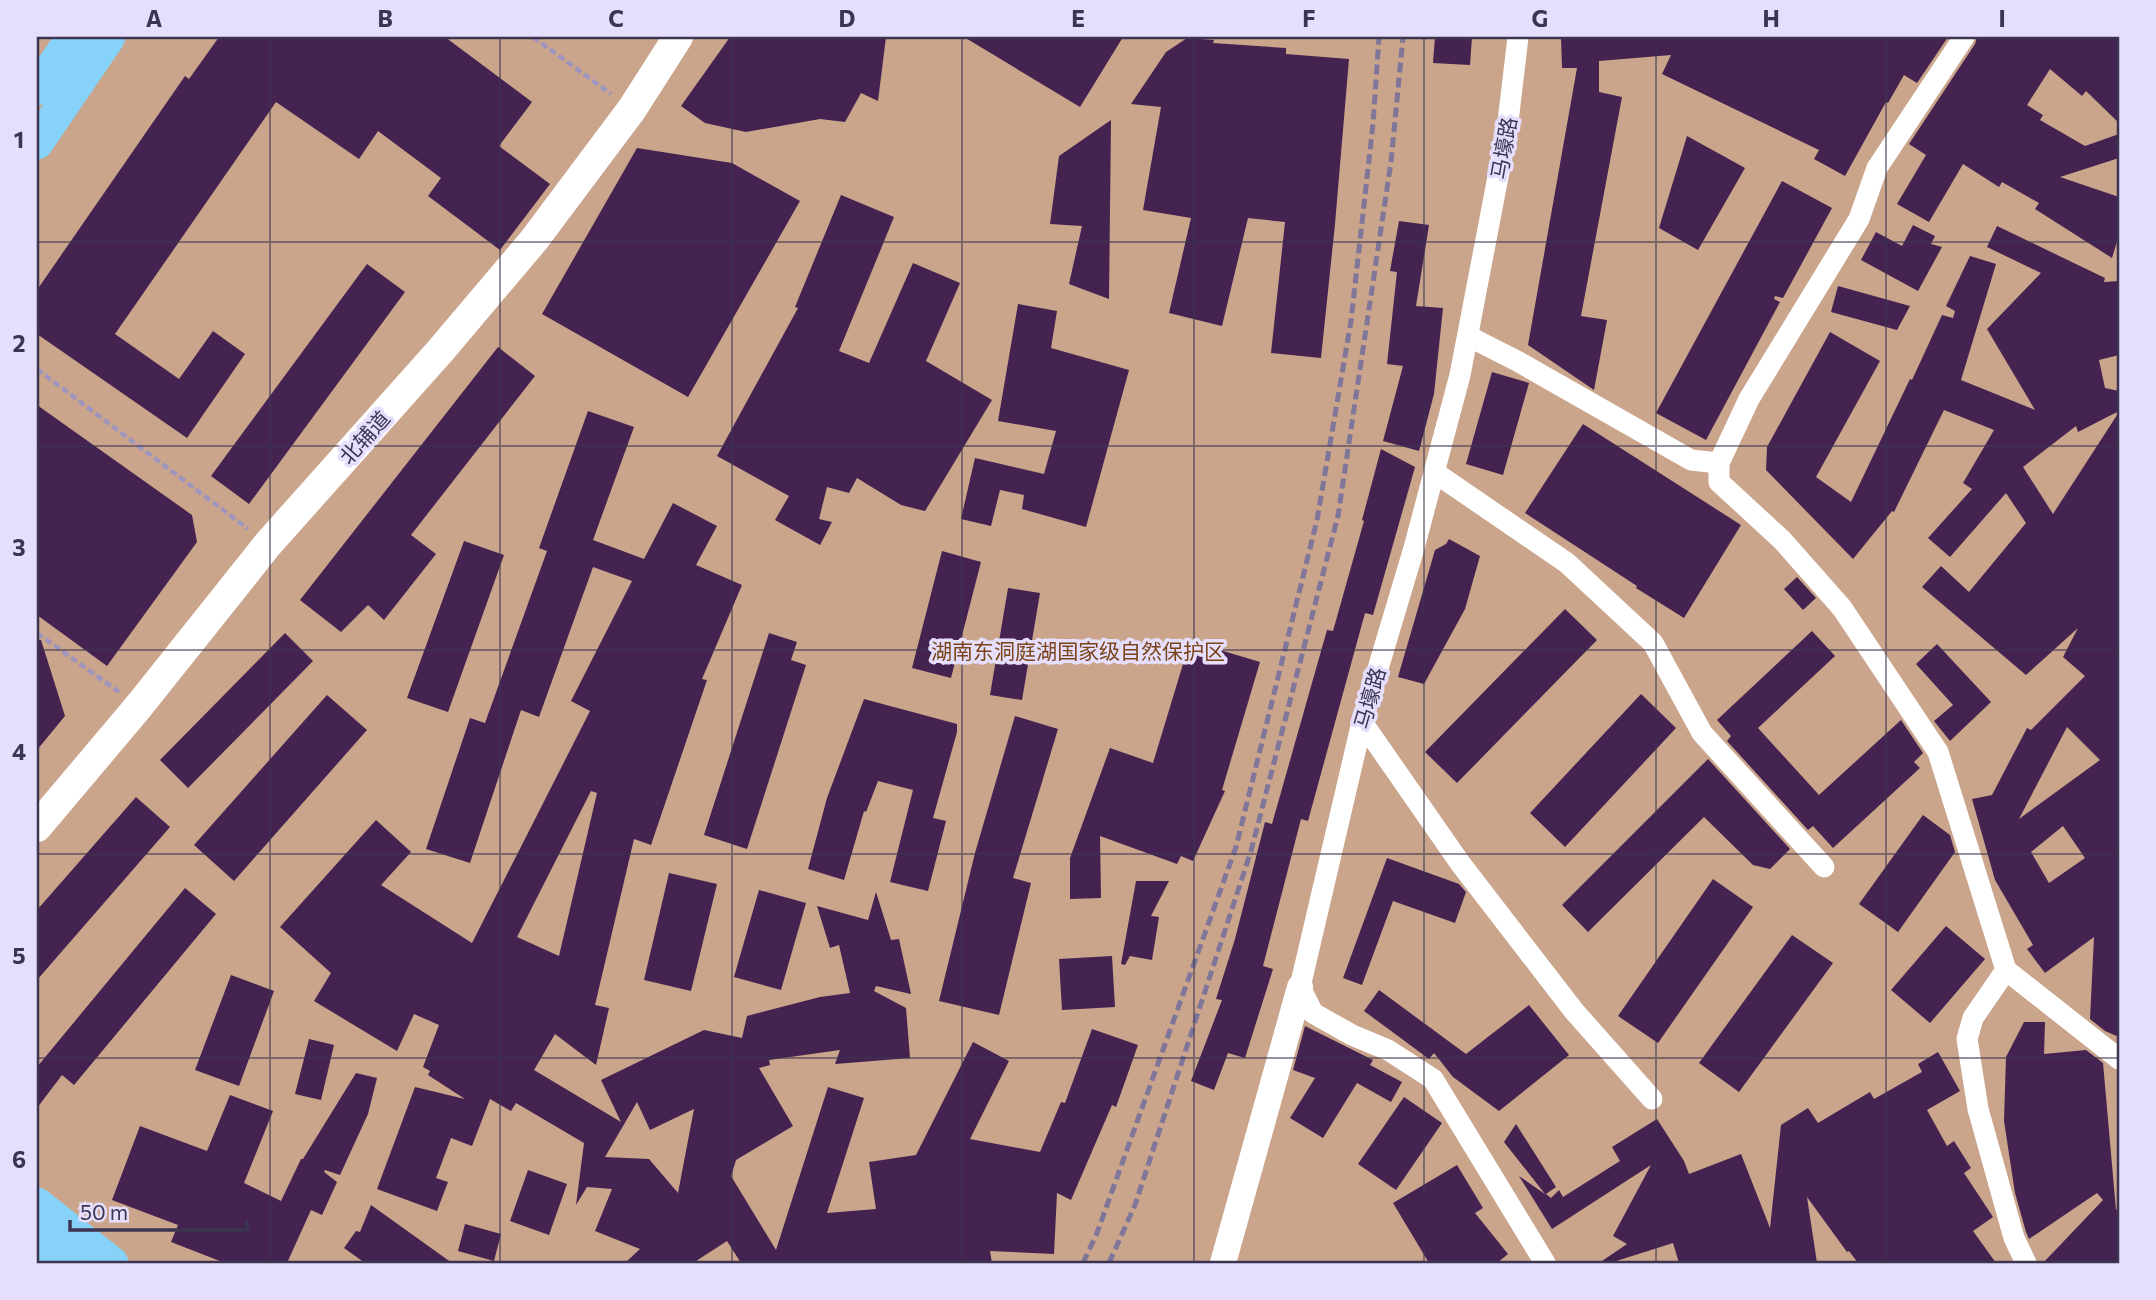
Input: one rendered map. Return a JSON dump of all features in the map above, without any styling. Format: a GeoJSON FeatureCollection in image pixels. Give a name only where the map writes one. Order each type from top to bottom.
{"type":"FeatureCollection","features":[{"type":"Feature","properties":{"kind":"main road"},"geometry":{"type":"LineString","coordinates":[[37,89],[72,37]]}},
{"type":"Feature","properties":{"kind":"main road"},"geometry":{"type":"LineString","coordinates":[[37,143],[109,37]]}},
{"type":"Feature","properties":{"kind":"main road","name":"北辅道"},"geometry":{"type":"LineString","coordinates":[[37,827],[139,706],[268,544],[441,350],[534,240],[632,109],[678,37]]}},
{"type":"Feature","properties":{"kind":"main road"},"geometry":{"type":"LineString","coordinates":[[37,1205],[112,1263]]}},
{"type":"Feature","properties":{"kind":"main road"},"geometry":{"type":"LineString","coordinates":[[37,1241],[65,1263]]}},
{"type":"Feature","properties":{"kind":"street","name":"马壕路"},"geometry":{"type":"LineString","coordinates":[[1300,987],[1362,722],[1414,548],[1460,375],[1507,130],[1518,37]]}},
{"type":"Feature","properties":{"kind":"street"},"geometry":{"type":"LineString","coordinates":[[1964,37],[1877,168],[1859,219],[1749,399],[1719,463],[1719,482],[1782,540],[1842,608],[1938,752],[2006,970],[2119,1059]]}},
{"type":"Feature","properties":{"kind":"street"},"geometry":{"type":"LineString","coordinates":[[1468,336],[1691,460],[1719,463]]}},
{"type":"Feature","properties":{"kind":"street"},"geometry":{"type":"LineString","coordinates":[[1434,471],[1567,563],[1653,643],[1702,733],[1824,867]]}},
{"type":"Feature","properties":{"kind":"street"},"geometry":{"type":"LineString","coordinates":[[1362,722],[1460,863],[1574,1011],[1652,1099]]}},
{"type":"Feature","properties":{"kind":"street"},"geometry":{"type":"LineString","coordinates":[[2006,970],[1973,1017],[1967,1039],[1978,1109],[2014,1238],[2026,1263]]}},
{"type":"Feature","properties":{"kind":"street"},"geometry":{"type":"LineString","coordinates":[[1223,1263],[1300,987]]}},
{"type":"Feature","properties":{"kind":"street"},"geometry":{"type":"LineString","coordinates":[[1300,987],[1313,1013],[1352,1035],[1388,1050],[1433,1079],[1545,1263]]}},
{"type":"Feature","properties":{"kind":"path"},"geometry":{"type":"LineString","coordinates":[[533,37],[632,109]]}},
{"type":"Feature","properties":{"kind":"path"},"geometry":{"type":"LineString","coordinates":[[37,369],[268,544]]}},
{"type":"Feature","properties":{"kind":"path"},"geometry":{"type":"LineString","coordinates":[[37,633],[139,706]]}},
{"type":"Feature","properties":{"kind":"green space","name":"湖南东洞庭湖国家级自然保护区"},"geometry":{"type":"Polygon","coordinates":[[[37,37],[2119,37],[2119,1263],[37,1263],[37,37]]]}},
{"type":"Feature","properties":{"kind":"building"},"geometry":{"type":"Polygon","coordinates":[[[219,37],[445,37],[532,102],[499,146],[550,184],[500,250],[428,196],[441,178],[378,131],[359,159],[276,102],[115,334],[179,379],[213,331],[245,354],[187,438],[37,334],[37,290],[185,76],[189,79],[219,37]]]}},
{"type":"Feature","properties":{"kind":"building"},"geometry":{"type":"Polygon","coordinates":[[[730,37],[886,37],[878,101],[861,93],[845,122],[820,119],[746,132],[705,123],[681,106],[730,37]]]}},
{"type":"Feature","properties":{"kind":"building"},"geometry":{"type":"Polygon","coordinates":[[[964,37],[1123,37],[1080,107],[964,37]]]}},
{"type":"Feature","properties":{"kind":"building"},"geometry":{"type":"Polygon","coordinates":[[[1435,37],[1472,37],[1470,65],[1433,63],[1435,37]]]}},
{"type":"Feature","properties":{"kind":"building"},"geometry":{"type":"Polygon","coordinates":[[[1561,37],[1948,37],[1917,83],[1904,75],[1845,176],[1814,159],[1819,150],[1662,74],[1671,55],[1599,61],[1599,92],[1622,97],[1581,316],[1607,320],[1594,390],[1528,345],[1577,68],[1562,68],[1561,37]]]}},
{"type":"Feature","properties":{"kind":"building"},"geometry":{"type":"Polygon","coordinates":[[[1977,37],[2119,37],[2119,123],[2086,91],[2082,96],[2050,69],[2027,105],[2043,115],[2040,120],[2085,146],[2119,134],[2119,158],[2060,177],[2119,197],[2119,235],[2112,258],[2035,209],[2039,203],[2002,182],[1999,187],[1963,164],[1929,222],[1897,204],[1926,155],[1909,144],[1977,37]]]}},
{"type":"Feature","properties":{"kind":"building"},"geometry":{"type":"Polygon","coordinates":[[[1187,38],[1214,40],[1213,43],[1286,48],[1286,54],[1349,59],[1321,358],[1271,353],[1285,222],[1248,218],[1222,326],[1169,313],[1191,218],[1143,210],[1161,107],[1131,104],[1166,52],[1187,38]]]}},
{"type":"Feature","properties":{"kind":"building"},"geometry":{"type":"Polygon","coordinates":[[[1111,120],[1109,299],[1069,284],[1082,226],[1050,224],[1059,156],[1111,120]]]}},
{"type":"Feature","properties":{"kind":"building"},"geometry":{"type":"Polygon","coordinates":[[[1687,136],[1745,168],[1698,250],[1659,228],[1687,136]]]}},
{"type":"Feature","properties":{"kind":"building"},"geometry":{"type":"Polygon","coordinates":[[[637,148],[732,163],[800,201],[688,397],[542,314],[637,148]]]}},
{"type":"Feature","properties":{"kind":"building"},"geometry":{"type":"Polygon","coordinates":[[[1782,181],[1832,208],[1783,298],[1775,296],[1774,299],[1780,302],[1706,440],[1656,413],[1782,181]]]}},
{"type":"Feature","properties":{"kind":"building"},"geometry":{"type":"Polygon","coordinates":[[[841,195],[894,217],[839,351],[869,363],[913,263],[960,283],[926,361],[992,400],[925,511],[901,505],[857,478],[849,493],[827,487],[819,519],[832,522],[820,545],[775,520],[789,496],[717,456],[798,308],[795,307],[841,195]]]}},
{"type":"Feature","properties":{"kind":"building"},"geometry":{"type":"Polygon","coordinates":[[[1399,221],[1429,225],[1416,306],[1443,308],[1434,394],[1419,451],[1383,441],[1403,366],[1387,364],[1397,272],[1390,271],[1399,221]]]}},
{"type":"Feature","properties":{"kind":"building"},"geometry":{"type":"Polygon","coordinates":[[[1913,225],[1935,236],[1931,244],[1942,247],[1918,291],[1861,260],[1876,232],[1902,246],[1913,225]]]}},
{"type":"Feature","properties":{"kind":"building"},"geometry":{"type":"Polygon","coordinates":[[[1997,226],[2105,278],[2104,282],[2119,281],[2119,355],[2099,360],[2105,388],[2119,391],[2119,411],[2078,432],[2076,426],[2023,467],[2053,514],[2119,412],[2119,1037],[2105,1031],[2090,1019],[2094,937],[2045,973],[2027,949],[2033,945],[1995,880],[1972,799],[1992,795],[2027,728],[2031,730],[2085,676],[2063,657],[2078,628],[2026,675],[1922,587],[1941,566],[1969,592],[2026,523],[2006,493],[1950,557],[1928,538],[1972,489],[1963,483],[1994,430],[1944,410],[1894,512],[1892,511],[1853,559],[1766,470],[1767,447],[1830,332],[1880,361],[1816,477],[1851,502],[1942,315],[1953,318],[1955,311],[1946,306],[1970,256],[1996,264],[1961,380],[2035,410],[1987,329],[2041,273],[1987,247],[1997,226]],[[2067,727],[2019,819],[2100,760],[2067,727]],[[2063,826],[2031,852],[2049,883],[2085,858],[2063,826]]]}},
{"type":"Feature","properties":{"kind":"building"},"geometry":{"type":"Polygon","coordinates":[[[367,264],[405,292],[249,504],[211,476],[367,264]]]}},
{"type":"Feature","properties":{"kind":"building"},"geometry":{"type":"Polygon","coordinates":[[[1838,286],[1910,306],[1897,330],[1831,312],[1838,286]]]}},
{"type":"Feature","properties":{"kind":"building"},"geometry":{"type":"Polygon","coordinates":[[[1018,304],[1057,311],[1051,348],[1129,370],[1086,527],[1022,509],[1024,495],[1000,490],[991,526],[961,519],[975,458],[1044,474],[1056,431],[998,421],[1018,304]]]}},
{"type":"Feature","properties":{"kind":"building"},"geometry":{"type":"Polygon","coordinates":[[[498,347],[535,376],[411,535],[436,554],[384,620],[368,605],[341,632],[300,600],[498,347]]]}},
{"type":"Feature","properties":{"kind":"building"},"geometry":{"type":"Polygon","coordinates":[[[1492,372],[1529,383],[1503,475],[1466,464],[1492,372]]]}},
{"type":"Feature","properties":{"kind":"building"},"geometry":{"type":"Polygon","coordinates":[[[37,405],[192,515],[197,542],[107,666],[37,615],[37,405]]]}},
{"type":"Feature","properties":{"kind":"building"},"geometry":{"type":"Polygon","coordinates":[[[588,411],[634,427],[593,540],[644,559],[673,503],[717,526],[696,565],[742,585],[702,679],[707,680],[651,845],[634,839],[595,1005],[609,1008],[596,1065],[555,1034],[534,1070],[621,1122],[601,1080],[704,1030],[742,1038],[747,1016],[820,997],[850,993],[839,945],[830,948],[817,906],[868,920],[876,892],[891,940],[899,939],[911,994],[876,986],[874,991],[906,1008],[910,1058],[835,1064],[840,1050],[769,1060],[770,1065],[759,1068],[793,1126],[736,1160],[731,1176],[776,1250],[828,1087],[864,1098],[827,1213],[876,1209],[869,1162],[916,1155],[973,1042],[1009,1061],[970,1139],[1040,1152],[1061,1102],[1065,1103],[1092,1029],[1138,1045],[1116,1107],[1112,1105],[1071,1200],[1057,1193],[1054,1254],[990,1251],[992,1263],[741,1263],[727,1241],[693,1263],[625,1263],[640,1249],[595,1231],[612,1189],[587,1187],[576,1205],[584,1143],[516,1103],[511,1111],[490,1099],[472,1146],[451,1138],[436,1178],[448,1182],[437,1211],[377,1189],[415,1087],[465,1099],[428,1075],[430,1071],[423,1067],[439,1025],[414,1014],[397,1051],[314,1001],[331,973],[280,927],[376,820],[411,852],[381,885],[472,943],[590,711],[571,701],[632,581],[593,567],[539,717],[521,710],[470,863],[426,849],[470,718],[485,723],[547,551],[539,548],[588,411]],[[591,791],[517,937],[559,956],[597,793],[591,791]],[[637,1102],[605,1157],[649,1159],[678,1193],[694,1109],[650,1130],[637,1102]]]}},
{"type":"Feature","properties":{"kind":"building"},"geometry":{"type":"Polygon","coordinates":[[[1583,424],[1741,525],[1684,618],[1525,513],[1583,424]]]}},
{"type":"Feature","properties":{"kind":"building"},"geometry":{"type":"Polygon","coordinates":[[[1381,449],[1415,467],[1373,615],[1365,613],[1308,821],[1301,819],[1263,966],[1273,969],[1245,1058],[1228,1053],[1214,1090],[1191,1081],[1222,1000],[1216,999],[1235,939],[1265,822],[1272,824],[1327,630],[1333,631],[1381,449]]]}},
{"type":"Feature","properties":{"kind":"building"},"geometry":{"type":"Polygon","coordinates":[[[1449,539],[1480,556],[1465,609],[1424,684],[1398,677],[1435,550],[1449,539]]]}},
{"type":"Feature","properties":{"kind":"building"},"geometry":{"type":"Polygon","coordinates":[[[464,541],[504,555],[448,712],[407,698],[464,541]]]}},
{"type":"Feature","properties":{"kind":"building"},"geometry":{"type":"Polygon","coordinates":[[[942,551],[981,562],[951,678],[912,668],[942,551]]]}},
{"type":"Feature","properties":{"kind":"building"},"geometry":{"type":"Polygon","coordinates":[[[1797,577],[1816,598],[1803,610],[1784,589],[1797,577]]]}},
{"type":"Feature","properties":{"kind":"building"},"geometry":{"type":"Polygon","coordinates":[[[1008,588],[1040,593],[1022,700],[990,695],[1008,588]]]}},
{"type":"Feature","properties":{"kind":"building"},"geometry":{"type":"Polygon","coordinates":[[[1565,609],[1597,640],[1457,783],[1425,752],[1565,609]]]}},
{"type":"Feature","properties":{"kind":"building"},"geometry":{"type":"Polygon","coordinates":[[[1812,631],[1835,656],[1758,728],[1819,795],[1901,720],[1923,753],[1914,762],[1920,768],[1833,848],[1813,826],[1808,830],[1727,741],[1731,736],[1717,720],[1812,631]]]}},
{"type":"Feature","properties":{"kind":"building"},"geometry":{"type":"Polygon","coordinates":[[[285,633],[313,661],[188,788],[160,760],[285,633]]]}},
{"type":"Feature","properties":{"kind":"building"},"geometry":{"type":"Polygon","coordinates":[[[769,633],[797,642],[791,660],[806,665],[747,849],[704,835],[769,633]]]}},
{"type":"Feature","properties":{"kind":"building"},"geometry":{"type":"Polygon","coordinates":[[[37,640],[41,640],[65,716],[37,750],[37,640]]]}},
{"type":"Feature","properties":{"kind":"building"},"geometry":{"type":"Polygon","coordinates":[[[1190,641],[1260,662],[1222,790],[1225,791],[1193,861],[1181,856],[1177,864],[1100,836],[1101,898],[1070,899],[1070,858],[1110,748],[1153,763],[1190,641]]]}},
{"type":"Feature","properties":{"kind":"building"},"geometry":{"type":"Polygon","coordinates":[[[1937,644],[1991,702],[1950,741],[1934,721],[1953,705],[1916,664],[1937,644]]]}},
{"type":"Feature","properties":{"kind":"building"},"geometry":{"type":"Polygon","coordinates":[[[1641,694],[1676,728],[1565,847],[1530,813],[1641,694]]]}},
{"type":"Feature","properties":{"kind":"building"},"geometry":{"type":"Polygon","coordinates":[[[327,695],[367,730],[234,881],[194,845],[327,695]]]}},
{"type":"Feature","properties":{"kind":"building"},"geometry":{"type":"Polygon","coordinates":[[[864,699],[957,724],[933,818],[946,821],[928,891],[890,882],[913,790],[878,781],[866,812],[864,811],[844,880],[808,869],[827,798],[864,699]]]}},
{"type":"Feature","properties":{"kind":"building"},"geometry":{"type":"Polygon","coordinates":[[[1015,716],[1058,729],[1013,878],[1031,883],[999,1015],[939,1001],[975,853],[1015,716]]]}},
{"type":"Feature","properties":{"kind":"building"},"geometry":{"type":"Polygon","coordinates":[[[1708,759],[1790,849],[1770,869],[1753,865],[1704,817],[1588,932],[1562,905],[1708,759]]]}},
{"type":"Feature","properties":{"kind":"building"},"geometry":{"type":"Polygon","coordinates":[[[136,797],[170,827],[37,980],[37,910],[136,797]]]}},
{"type":"Feature","properties":{"kind":"building"},"geometry":{"type":"Polygon","coordinates":[[[1923,815],[1950,835],[1955,852],[1898,932],[1859,904],[1923,815]]]}},
{"type":"Feature","properties":{"kind":"building"},"geometry":{"type":"Polygon","coordinates":[[[1387,858],[1459,884],[1466,892],[1455,923],[1393,901],[1362,985],[1343,978],[1387,858]]]}},
{"type":"Feature","properties":{"kind":"building"},"geometry":{"type":"Polygon","coordinates":[[[669,873],[717,884],[691,991],[644,980],[669,873]]]}},
{"type":"Feature","properties":{"kind":"building"},"geometry":{"type":"Polygon","coordinates":[[[1713,879],[1753,907],[1658,1043],[1618,1016],[1713,879]]]}},
{"type":"Feature","properties":{"kind":"building"},"geometry":{"type":"Polygon","coordinates":[[[1136,881],[1169,881],[1151,916],[1159,917],[1152,960],[1130,956],[1125,965],[1121,964],[1136,881]]]}},
{"type":"Feature","properties":{"kind":"building"},"geometry":{"type":"Polygon","coordinates":[[[185,888],[216,914],[74,1085],[62,1075],[37,1108],[37,1067],[185,888]]]}},
{"type":"Feature","properties":{"kind":"building"},"geometry":{"type":"Polygon","coordinates":[[[759,890],[806,903],[781,990],[734,977],[759,890]]]}},
{"type":"Feature","properties":{"kind":"building"},"geometry":{"type":"Polygon","coordinates":[[[1946,926],[1985,959],[1930,1023],[1891,990],[1946,926]]]}},
{"type":"Feature","properties":{"kind":"building"},"geometry":{"type":"Polygon","coordinates":[[[1792,935],[1833,963],[1739,1092],[1699,1063],[1792,935]]]}},
{"type":"Feature","properties":{"kind":"building"},"geometry":{"type":"Polygon","coordinates":[[[1112,956],[1115,1007],[1062,1010],[1059,959],[1112,956]]]}},
{"type":"Feature","properties":{"kind":"building"},"geometry":{"type":"Polygon","coordinates":[[[231,975],[274,991],[239,1086],[195,1070],[231,975]]]}},
{"type":"Feature","properties":{"kind":"building"},"geometry":{"type":"Polygon","coordinates":[[[1379,990],[1466,1054],[1529,1005],[1569,1055],[1499,1111],[1453,1077],[1434,1053],[1429,1059],[1364,1011],[1379,990]]]}},
{"type":"Feature","properties":{"kind":"building"},"geometry":{"type":"Polygon","coordinates":[[[2024,1022],[2045,1022],[2044,1054],[2086,1050],[2103,1063],[2116,1210],[2119,1208],[2119,1263],[2043,1263],[2103,1200],[2097,1193],[2029,1239],[2026,1232],[2015,1193],[2004,1121],[2006,1057],[2024,1022]]]}},
{"type":"Feature","properties":{"kind":"building"},"geometry":{"type":"Polygon","coordinates":[[[1305,1026],[1373,1060],[1370,1065],[1402,1082],[1391,1102],[1357,1083],[1323,1138],[1290,1118],[1315,1078],[1293,1070],[1305,1026]]]}},
{"type":"Feature","properties":{"kind":"building"},"geometry":{"type":"Polygon","coordinates":[[[309,1039],[334,1045],[321,1100],[295,1094],[309,1039]]]}},
{"type":"Feature","properties":{"kind":"building"},"geometry":{"type":"Polygon","coordinates":[[[1938,1052],[1960,1091],[1927,1110],[1947,1146],[1954,1141],[1971,1168],[1964,1173],[1993,1217],[1973,1231],[1996,1263],[1858,1263],[1807,1197],[1817,1263],[1679,1263],[1673,1243],[1603,1263],[1602,1261],[1627,1244],[1613,1236],[1651,1165],[1552,1229],[1519,1176],[1545,1194],[1504,1142],[1516,1124],[1556,1187],[1546,1194],[1551,1198],[1559,1190],[1563,1197],[1620,1161],[1612,1147],[1657,1119],[1684,1161],[1689,1174],[1741,1154],[1770,1228],[1781,1125],[1808,1108],[1818,1123],[1870,1092],[1874,1099],[1922,1072],[1918,1064],[1938,1052]]]}},
{"type":"Feature","properties":{"kind":"building"},"geometry":{"type":"Polygon","coordinates":[[[356,1073],[377,1078],[368,1114],[340,1175],[325,1170],[324,1172],[337,1182],[322,1215],[311,1210],[287,1263],[225,1263],[171,1242],[178,1225],[112,1200],[140,1126],[207,1151],[230,1095],[273,1111],[244,1183],[281,1201],[301,1159],[356,1073]]]}},
{"type":"Feature","properties":{"kind":"building"},"geometry":{"type":"Polygon","coordinates":[[[1404,1097],[1442,1123],[1396,1190],[1358,1164],[1404,1097]]]}},
{"type":"Feature","properties":{"kind":"building"},"geometry":{"type":"Polygon","coordinates":[[[1457,1165],[1483,1208],[1475,1213],[1508,1254],[1497,1263],[1429,1263],[1393,1203],[1457,1165]]]}},
{"type":"Feature","properties":{"kind":"building"},"geometry":{"type":"Polygon","coordinates":[[[528,1170],[567,1184],[549,1235],[510,1221],[528,1170]]]}},
{"type":"Feature","properties":{"kind":"building"},"geometry":{"type":"Polygon","coordinates":[[[371,1205],[452,1263],[365,1263],[344,1248],[356,1231],[360,1232],[371,1205]]]}},
{"type":"Feature","properties":{"kind":"building"},"geometry":{"type":"Polygon","coordinates":[[[465,1224],[501,1234],[494,1261],[458,1251],[465,1224]]]}},
{"type":"Feature","properties":{"kind":"railway"},"geometry":{"type":"LineString","coordinates":[[1083,1263],[1097,1233],[1236,847],[1317,520],[1351,321],[1373,124],[1379,37]]}},
{"type":"Feature","properties":{"kind":"railway"},"geometry":{"type":"LineString","coordinates":[[1109,1263],[1135,1205],[1251,851],[1338,516],[1391,162],[1403,37]]}}]}
